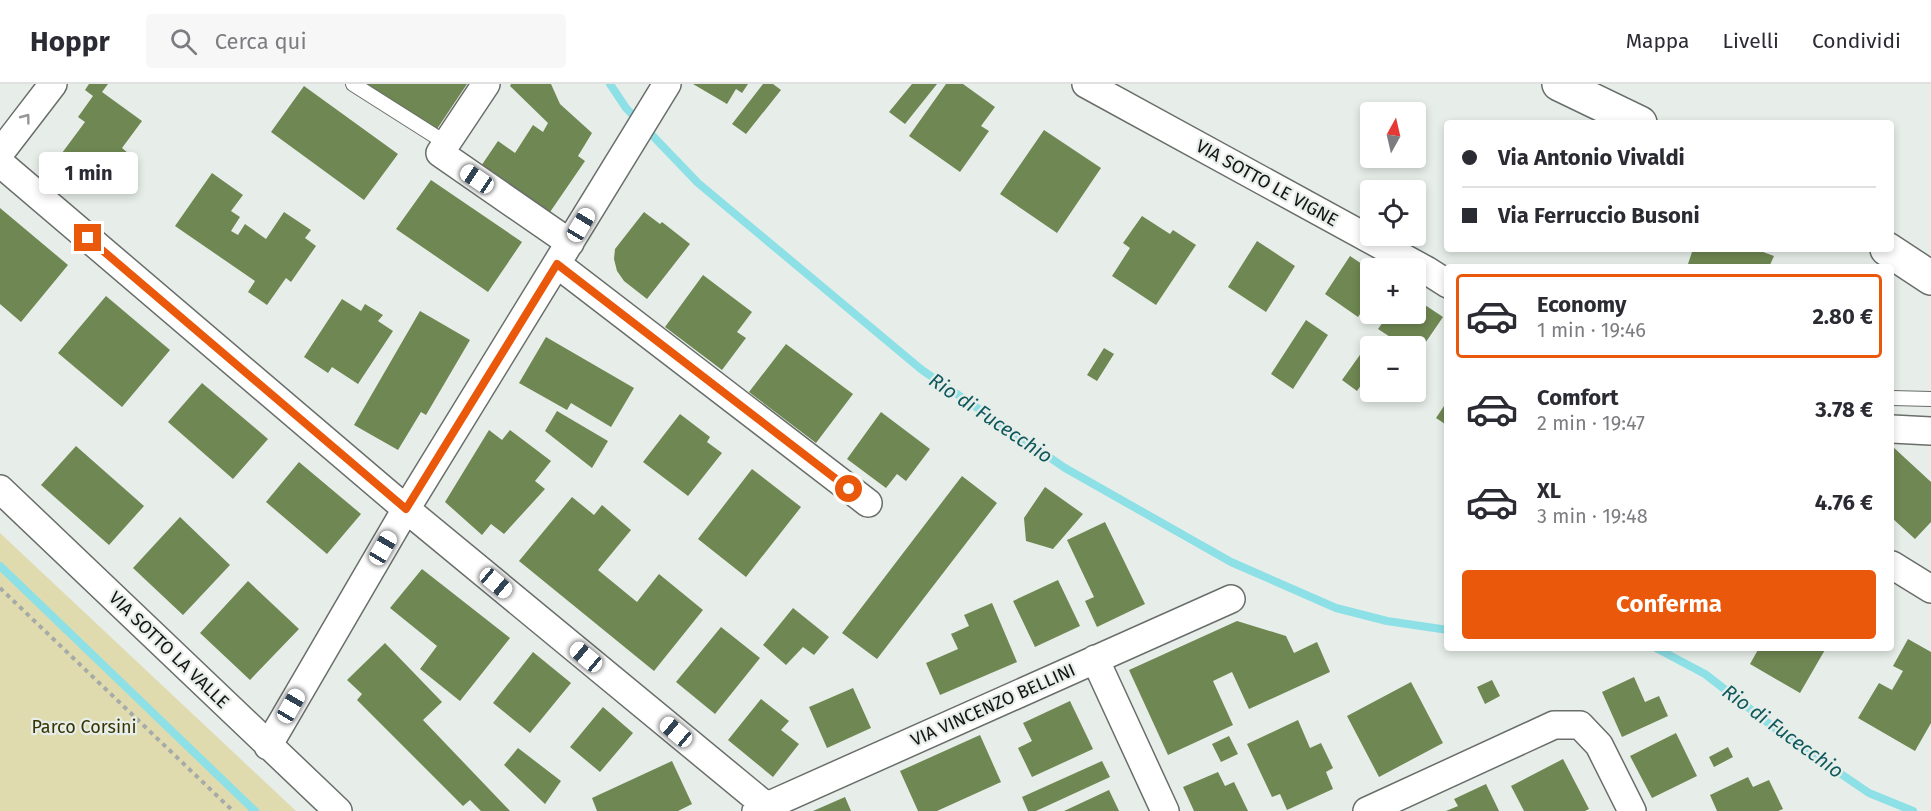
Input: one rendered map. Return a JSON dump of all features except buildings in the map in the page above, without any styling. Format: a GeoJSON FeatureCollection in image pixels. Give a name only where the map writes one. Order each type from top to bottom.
{"type":"FeatureCollection","features":[{"type":"Feature","properties":{"kind":"main road"},"geometry":{"type":"LineString","coordinates":[[1559,84],[1634,120]]}},
{"type":"Feature","properties":{"kind":"main road"},"geometry":{"type":"LineString","coordinates":[[1892,252],[1931,278]]}},
{"type":"Feature","properties":{"kind":"street"},"geometry":{"type":"LineString","coordinates":[[0,153],[53,84]]}},
{"type":"Feature","properties":{"kind":"street"},"geometry":{"type":"LineString","coordinates":[[486,84],[440,153],[868,503]]}},
{"type":"Feature","properties":{"kind":"street","name":"VIA SOTTO LE VIGNE"},"geometry":{"type":"LineString","coordinates":[[1086,84],[1426,270],[1444,282]]}},
{"type":"Feature","properties":{"kind":"street"},"geometry":{"type":"LineString","coordinates":[[268,746],[406,509],[659,96]]}},
{"type":"Feature","properties":{"kind":"street"},"geometry":{"type":"LineString","coordinates":[[0,163],[763,809]]}},
{"type":"Feature","properties":{"kind":"street"},"geometry":{"type":"LineString","coordinates":[[1894,429],[1931,431]]}},
{"type":"Feature","properties":{"kind":"street","name":"VIA SOTTO LA VALLE"},"geometry":{"type":"LineString","coordinates":[[0,489],[339,811]]}},
{"type":"Feature","properties":{"kind":"street"},"geometry":{"type":"LineString","coordinates":[[1894,567],[1931,590]]}},
{"type":"Feature","properties":{"kind":"street","name":"VIA VINCENZO BELLINI"},"geometry":{"type":"LineString","coordinates":[[763,809],[1231,599]]}},
{"type":"Feature","properties":{"kind":"street"},"geometry":{"type":"LineString","coordinates":[[1095,659],[1165,811]]}},
{"type":"Feature","properties":{"kind":"street"},"geometry":{"type":"LineString","coordinates":[[1367,811],[1554,725],[1580,724],[1599,745],[1632,811]]}},
{"type":"Feature","properties":{"kind":"lane"},"geometry":{"type":"LineString","coordinates":[[353,84],[446,143]]}},
{"type":"Feature","properties":{"kind":"lane"},"geometry":{"type":"LineString","coordinates":[[1894,398],[1931,399]]}},
{"type":"Feature","properties":{"kind":"path"},"geometry":{"type":"LineString","coordinates":[[0,588],[233,811]]}},
{"type":"Feature","properties":{"kind":"green space","name":"Parco Corsini"},"geometry":{"type":"Polygon","coordinates":[[[0,533],[296,811],[0,811],[0,533]]]}},
{"type":"Feature","properties":{"kind":"waterway","name":"Rio di Fucecchio"},"geometry":{"type":"LineString","coordinates":[[610,84],[626,108],[698,183],[922,370],[1065,468],[1231,562],[1336,608],[1387,621],[1444,629]]}},
{"type":"Feature","properties":{"kind":"waterway"},"geometry":{"type":"LineString","coordinates":[[0,566],[255,811]]}},
{"type":"Feature","properties":{"kind":"waterway","name":"Rio di Fucecchio"},"geometry":{"type":"LineString","coordinates":[[1662,651],[1705,674],[1785,736],[1869,793],[1913,811]]}},
{"type":"Feature","properties":{"kind":"route"},"geometry":{"type":"LineString","coordinates":[[88,238],[406,509],[557,264],[849,489]]}}]}
